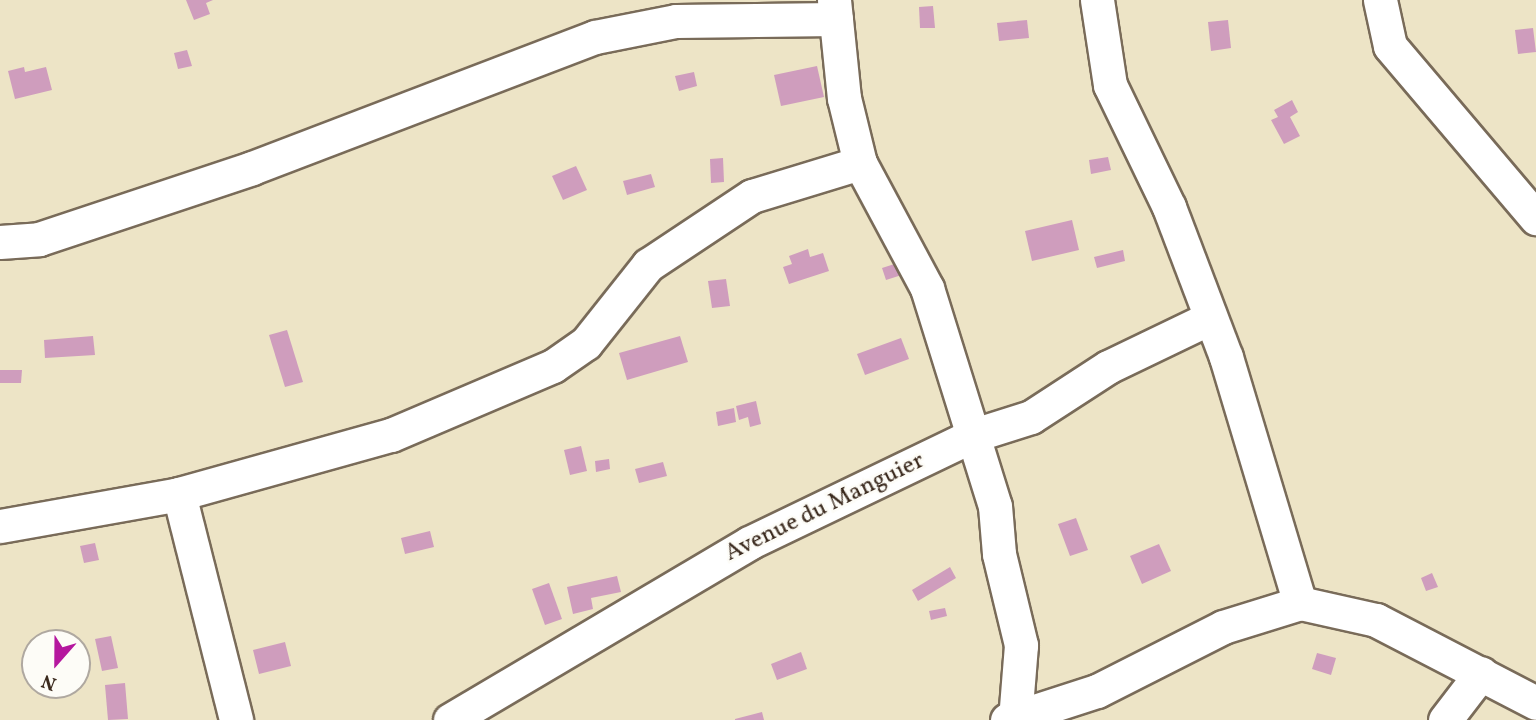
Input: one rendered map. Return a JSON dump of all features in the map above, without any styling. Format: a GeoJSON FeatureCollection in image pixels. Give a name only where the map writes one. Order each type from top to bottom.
{"type":"FeatureCollection","features":[{"type":"Feature","properties":{"kind":"street"},"geometry":{"type":"LineString","coordinates":[[1097,0],[1110,85],[1168,206],[1210,318],[1300,603]]}},
{"type":"Feature","properties":{"kind":"street"},"geometry":{"type":"LineString","coordinates":[[1380,0],[1390,46],[1536,218]]}},
{"type":"Feature","properties":{"kind":"street"},"geometry":{"type":"LineString","coordinates":[[0,242],[39,239],[252,168],[595,37],[676,21],[835,10],[844,99],[860,163],[927,288],[995,506],[999,554],[1021,645],[1013,718],[1097,691],[1223,627],[1300,603],[1376,620],[1536,703]]}},
{"type":"Feature","properties":{"kind":"street"},"geometry":{"type":"LineString","coordinates":[[0,526],[178,494],[391,435],[553,366],[586,343],[648,265],[752,196],[860,163]]}},
{"type":"Feature","properties":{"kind":"street","name":"Avenue du Manguier"},"geometry":{"type":"LineString","coordinates":[[450,720],[749,543],[971,436],[1031,417],[1108,367],[1210,318]]}},
{"type":"Feature","properties":{"kind":"street"},"geometry":{"type":"LineString","coordinates":[[178,494],[236,720]]}},
{"type":"Feature","properties":{"kind":"street"},"geometry":{"type":"LineString","coordinates":[[1446,720],[1481,673]]}},
{"type":"Feature","properties":{"kind":"building"},"geometry":{"type":"Polygon","coordinates":[[[186,0],[213,0],[206,3],[210,14],[194,20],[186,0]]]}},
{"type":"Feature","properties":{"kind":"building"},"geometry":{"type":"Polygon","coordinates":[[[933,6],[935,28],[920,28],[919,7],[933,6]]]}},
{"type":"Feature","properties":{"kind":"building"},"geometry":{"type":"Polygon","coordinates":[[[1027,20],[1029,38],[999,41],[997,23],[1027,20]]]}},
{"type":"Feature","properties":{"kind":"building"},"geometry":{"type":"Polygon","coordinates":[[[1228,20],[1231,48],[1211,51],[1208,22],[1228,20]]]}},
{"type":"Feature","properties":{"kind":"building"},"geometry":{"type":"Polygon","coordinates":[[[1533,28],[1536,52],[1518,54],[1515,30],[1533,28]]]}},
{"type":"Feature","properties":{"kind":"building"},"geometry":{"type":"Polygon","coordinates":[[[187,50],[192,66],[178,69],[174,53],[187,50]]]}},
{"type":"Feature","properties":{"kind":"building"},"geometry":{"type":"Polygon","coordinates":[[[817,66],[824,97],[781,106],[774,75],[817,66]]]}},
{"type":"Feature","properties":{"kind":"building"},"geometry":{"type":"Polygon","coordinates":[[[24,67],[25,72],[46,67],[52,90],[15,99],[8,71],[24,67]]]}},
{"type":"Feature","properties":{"kind":"building"},"geometry":{"type":"Polygon","coordinates":[[[694,72],[697,86],[679,91],[675,76],[694,72]]]}},
{"type":"Feature","properties":{"kind":"building"},"geometry":{"type":"Polygon","coordinates":[[[1292,100],[1298,112],[1290,117],[1300,136],[1284,144],[1271,120],[1278,117],[1274,110],[1292,100]]]}},
{"type":"Feature","properties":{"kind":"building"},"geometry":{"type":"Polygon","coordinates":[[[1108,157],[1111,170],[1091,174],[1089,160],[1108,157]]]}},
{"type":"Feature","properties":{"kind":"building"},"geometry":{"type":"Polygon","coordinates":[[[723,158],[724,182],[711,183],[710,159],[723,158]]]}},
{"type":"Feature","properties":{"kind":"building"},"geometry":{"type":"Polygon","coordinates":[[[576,166],[587,190],[563,200],[552,176],[576,166]]]}},
{"type":"Feature","properties":{"kind":"building"},"geometry":{"type":"Polygon","coordinates":[[[651,174],[655,187],[627,195],[623,181],[651,174]]]}},
{"type":"Feature","properties":{"kind":"building"},"geometry":{"type":"Polygon","coordinates":[[[1072,220],[1079,250],[1032,261],[1025,231],[1072,220]]]}},
{"type":"Feature","properties":{"kind":"building"},"geometry":{"type":"Polygon","coordinates":[[[808,249],[810,257],[823,253],[829,271],[789,284],[783,267],[792,264],[789,256],[808,249]]]}},
{"type":"Feature","properties":{"kind":"building"},"geometry":{"type":"Polygon","coordinates":[[[1123,250],[1125,261],[1097,268],[1094,257],[1123,250]]]}},
{"type":"Feature","properties":{"kind":"building"},"geometry":{"type":"Polygon","coordinates":[[[907,260],[911,272],[886,280],[882,268],[907,260]]]}},
{"type":"Feature","properties":{"kind":"building"},"geometry":{"type":"Polygon","coordinates":[[[726,279],[730,306],[712,308],[708,281],[726,279]]]}},
{"type":"Feature","properties":{"kind":"building"},"geometry":{"type":"Polygon","coordinates":[[[287,330],[303,382],[285,387],[269,335],[287,330]]]}},
{"type":"Feature","properties":{"kind":"building"},"geometry":{"type":"Polygon","coordinates":[[[93,336],[95,355],[45,358],[44,340],[93,336]]]}},
{"type":"Feature","properties":{"kind":"building"},"geometry":{"type":"Polygon","coordinates":[[[680,336],[688,362],[627,380],[619,353],[680,336]]]}},
{"type":"Feature","properties":{"kind":"building"},"geometry":{"type":"Polygon","coordinates":[[[901,338],[909,359],[865,375],[857,354],[901,338]]]}},
{"type":"Feature","properties":{"kind":"building"},"geometry":{"type":"Polygon","coordinates":[[[0,370],[22,370],[21,383],[0,383],[0,370]]]}},
{"type":"Feature","properties":{"kind":"building"},"geometry":{"type":"Polygon","coordinates":[[[756,401],[761,424],[750,427],[748,417],[739,420],[736,406],[756,401]]]}},
{"type":"Feature","properties":{"kind":"building"},"geometry":{"type":"Polygon","coordinates":[[[734,408],[736,422],[718,426],[716,412],[734,408]]]}},
{"type":"Feature","properties":{"kind":"building"},"geometry":{"type":"Polygon","coordinates":[[[581,446],[587,471],[570,475],[564,450],[581,446]]]}},
{"type":"Feature","properties":{"kind":"building"},"geometry":{"type":"Polygon","coordinates":[[[609,459],[610,469],[596,472],[595,461],[609,459]]]}},
{"type":"Feature","properties":{"kind":"building"},"geometry":{"type":"Polygon","coordinates":[[[663,462],[667,476],[639,483],[635,469],[663,462]]]}},
{"type":"Feature","properties":{"kind":"building"},"geometry":{"type":"Polygon","coordinates":[[[1076,518],[1088,550],[1070,556],[1058,524],[1076,518]]]}},
{"type":"Feature","properties":{"kind":"building"},"geometry":{"type":"Polygon","coordinates":[[[430,531],[434,547],[405,554],[401,538],[430,531]]]}},
{"type":"Feature","properties":{"kind":"building"},"geometry":{"type":"Polygon","coordinates":[[[95,543],[99,560],[84,563],[80,546],[95,543]]]}},
{"type":"Feature","properties":{"kind":"building"},"geometry":{"type":"Polygon","coordinates":[[[1159,544],[1171,571],[1142,584],[1130,556],[1159,544]]]}},
{"type":"Feature","properties":{"kind":"building"},"geometry":{"type":"Polygon","coordinates":[[[950,567],[956,578],[918,601],[912,590],[950,567]]]}},
{"type":"Feature","properties":{"kind":"building"},"geometry":{"type":"Polygon","coordinates":[[[1432,573],[1438,587],[1426,591],[1421,578],[1432,573]]]}},
{"type":"Feature","properties":{"kind":"building"},"geometry":{"type":"Polygon","coordinates":[[[617,576],[621,592],[591,598],[593,609],[573,614],[567,587],[617,576]]]}},
{"type":"Feature","properties":{"kind":"building"},"geometry":{"type":"Polygon","coordinates":[[[549,583],[562,619],[545,625],[532,589],[549,583]]]}},
{"type":"Feature","properties":{"kind":"building"},"geometry":{"type":"Polygon","coordinates":[[[945,608],[947,616],[931,620],[929,611],[945,608]]]}},
{"type":"Feature","properties":{"kind":"building"},"geometry":{"type":"Polygon","coordinates":[[[111,636],[118,668],[102,671],[95,639],[111,636]]]}},
{"type":"Feature","properties":{"kind":"building"},"geometry":{"type":"Polygon","coordinates":[[[285,642],[291,666],[259,674],[253,650],[285,642]]]}},
{"type":"Feature","properties":{"kind":"building"},"geometry":{"type":"Polygon","coordinates":[[[801,652],[807,669],[777,680],[771,664],[801,652]]]}},
{"type":"Feature","properties":{"kind":"building"},"geometry":{"type":"Polygon","coordinates":[[[1317,653],[1336,658],[1331,675],[1312,669],[1317,653]]]}},
{"type":"Feature","properties":{"kind":"building"},"geometry":{"type":"Polygon","coordinates":[[[125,683],[128,719],[108,720],[105,685],[125,683]]]}},
{"type":"Feature","properties":{"kind":"building"},"geometry":{"type":"Polygon","coordinates":[[[762,712],[764,720],[735,720],[735,719],[762,712]]]}}]}
